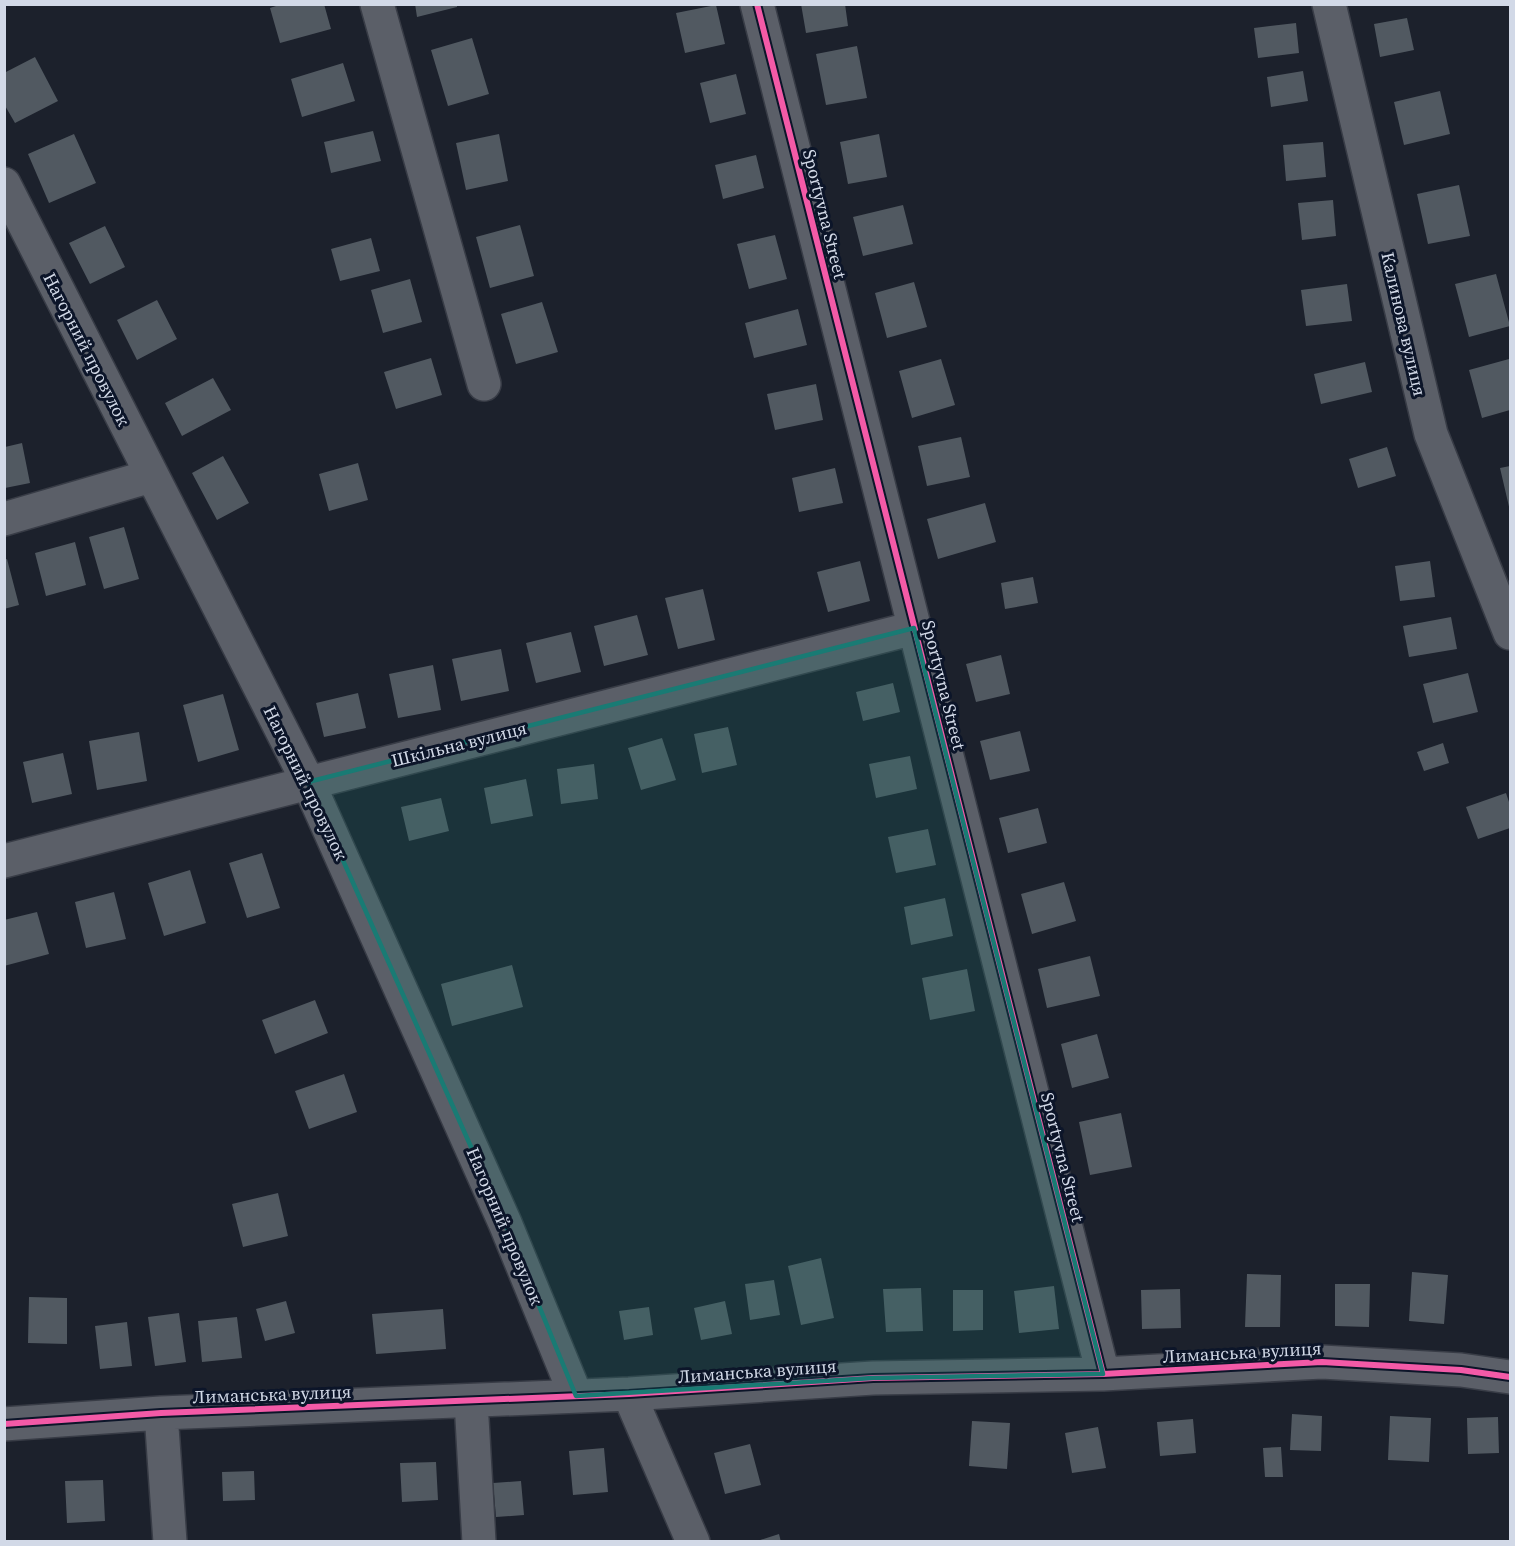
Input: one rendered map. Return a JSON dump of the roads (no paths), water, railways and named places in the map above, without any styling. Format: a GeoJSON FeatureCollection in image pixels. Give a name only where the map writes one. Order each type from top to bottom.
{"type":"FeatureCollection","features":[{"type":"Feature","properties":{"kind":"street"},"geometry":{"type":"LineString","coordinates":[[377,4],[484,384]]}},
{"type":"Feature","properties":{"kind":"street","name":"Sportyvna Street"},"geometry":{"type":"LineString","coordinates":[[757,4],[1103,1374]]}},
{"type":"Feature","properties":{"kind":"street","name":"Калинова вулиця"},"geometry":{"type":"LineString","coordinates":[[1329,4],[1431,434],[1510,633]]}},
{"type":"Feature","properties":{"kind":"street","name":"Нагорний провулок"},"geometry":{"type":"LineString","coordinates":[[4,184],[308,782],[505,1223],[576,1396]]}},
{"type":"Feature","properties":{"kind":"street"},"geometry":{"type":"LineString","coordinates":[[4,519],[151,477]]}},
{"type":"Feature","properties":{"kind":"street","name":"Шкільна вулиця"},"geometry":{"type":"LineString","coordinates":[[4,861],[914,628]]}},
{"type":"Feature","properties":{"kind":"street","name":"Лиманська вулиця"},"geometry":{"type":"LineString","coordinates":[[4,1424],[161,1413],[629,1394],[873,1378],[1103,1374],[1322,1362],[1461,1370],[1510,1377]]}},
{"type":"Feature","properties":{"kind":"street"},"geometry":{"type":"LineString","coordinates":[[629,1394],[693,1542]]}},
{"type":"Feature","properties":{"kind":"street"},"geometry":{"type":"LineString","coordinates":[[471,1401],[479,1542]]}},
{"type":"Feature","properties":{"kind":"street"},"geometry":{"type":"LineString","coordinates":[[161,1413],[170,1542]]}}]}
